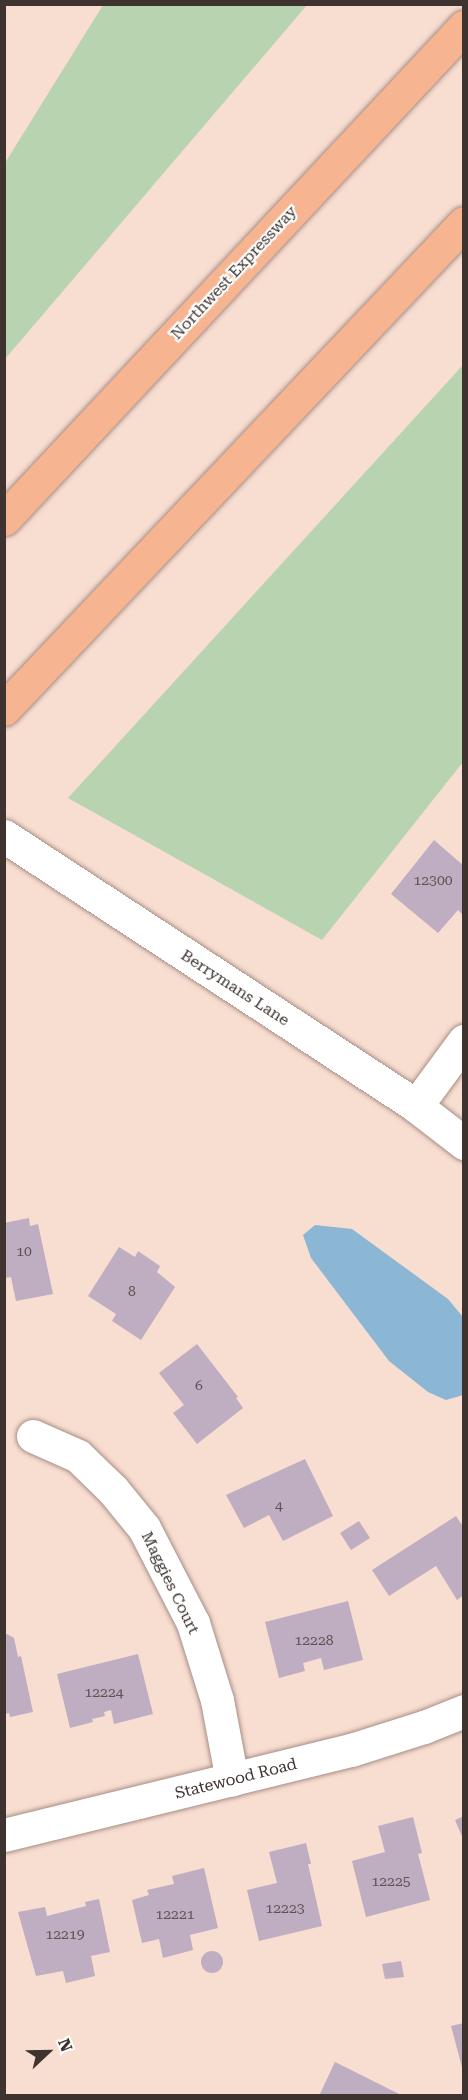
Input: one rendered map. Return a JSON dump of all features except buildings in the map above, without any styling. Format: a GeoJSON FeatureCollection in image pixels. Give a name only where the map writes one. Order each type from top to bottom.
{"type":"FeatureCollection","features":[{"type":"Feature","properties":{"kind":"highway","name":"Northwest Expressway"},"geometry":{"type":"LineString","coordinates":[[4,519],[464,27]]}},
{"type":"Feature","properties":{"kind":"highway"},"geometry":{"type":"LineString","coordinates":[[4,709],[464,223]]}},
{"type":"Feature","properties":{"kind":"street","name":"Berrymans Lane"},"geometry":{"type":"LineString","coordinates":[[4,837],[416,1106],[464,1143]]}},
{"type":"Feature","properties":{"kind":"street"},"geometry":{"type":"LineString","coordinates":[[416,1106],[464,1041]]}},
{"type":"Feature","properties":{"kind":"street","name":"Maggies Court"},"geometry":{"type":"LineString","coordinates":[[33,1436],[78,1455],[113,1490],[144,1528],[193,1623],[217,1700],[232,1780]]}},
{"type":"Feature","properties":{"kind":"street","name":"Statewood Road"},"geometry":{"type":"LineString","coordinates":[[4,1835],[351,1750],[424,1727],[464,1711]]}},
{"type":"Feature","properties":{"kind":"green space"},"geometry":{"type":"Polygon","coordinates":[[[103,5],[307,5],[5,359],[5,163],[103,5]]]}},
{"type":"Feature","properties":{"kind":"green space"},"geometry":{"type":"Polygon","coordinates":[[[463,365],[463,762],[322,940],[68,798],[463,365]]]}},
{"type":"Feature","properties":{"kind":"water"},"geometry":{"type":"Polygon","coordinates":[[[315,1225],[352,1229],[448,1299],[463,1317],[463,1395],[446,1400],[428,1392],[389,1361],[311,1258],[303,1235],[315,1225]]]}}]}
